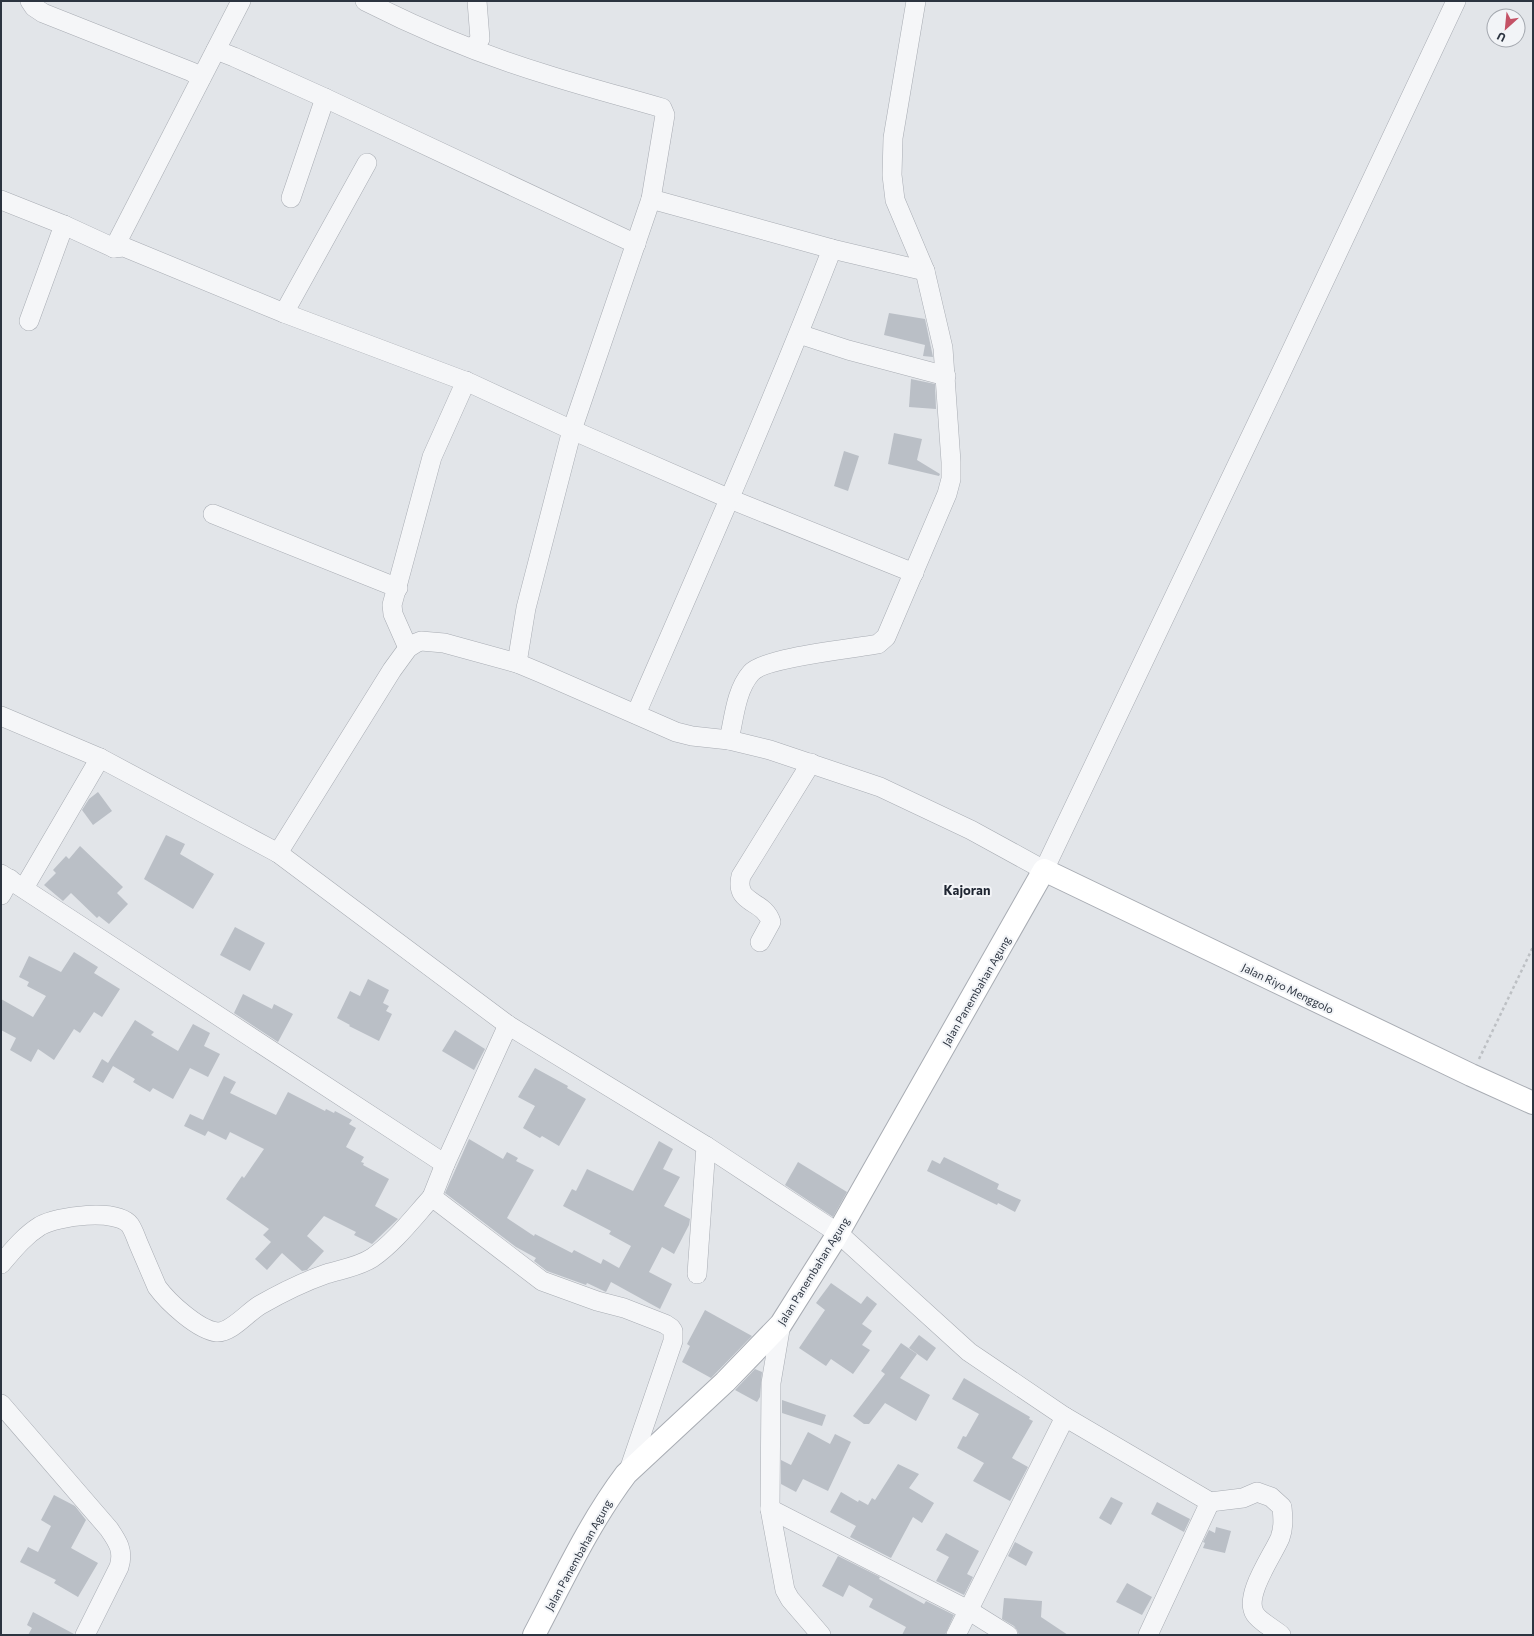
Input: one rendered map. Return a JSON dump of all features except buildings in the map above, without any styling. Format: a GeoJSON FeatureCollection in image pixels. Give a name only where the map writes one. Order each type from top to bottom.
{"type":"FeatureCollection","features":[{"type":"Feature","properties":{"kind":"street"},"geometry":{"type":"LineString","coordinates":[[30,1],[34,7],[43,13],[192,72],[201,78]]}},
{"type":"Feature","properties":{"kind":"street"},"geometry":{"type":"LineString","coordinates":[[114,248],[241,1]]}},
{"type":"Feature","properties":{"kind":"street"},"geometry":{"type":"LineString","coordinates":[[365,1],[404,20],[473,48],[547,75],[662,108],[665,115],[651,199],[572,430],[526,608],[516,663]]}},
{"type":"Feature","properties":{"kind":"street"},"geometry":{"type":"LineString","coordinates":[[473,48],[480,39],[477,1]]}},
{"type":"Feature","properties":{"kind":"street"},"geometry":{"type":"LineString","coordinates":[[730,740],[740,692],[747,678],[754,670],[776,661],[878,644],[886,637],[947,494],[951,479],[944,348],[925,270],[895,200],[892,175],[893,138],[916,1]]}},
{"type":"Feature","properties":{"kind":"street"},"geometry":{"type":"LineString","coordinates":[[283,846],[392,670],[408,648],[421,641],[444,643],[516,663],[541,672],[676,732],[687,735],[730,740],[770,750],[811,762],[880,787],[970,830],[1044,870],[1276,384],[1456,1]]}},
{"type":"Feature","properties":{"kind":"street"},"geometry":{"type":"LineString","coordinates":[[216,50],[325,98],[636,244]]}},
{"type":"Feature","properties":{"kind":"street"},"geometry":{"type":"LineString","coordinates":[[290,198],[325,98]]}},
{"type":"Feature","properties":{"kind":"street"},"geometry":{"type":"LineString","coordinates":[[284,313],[367,163]]}},
{"type":"Feature","properties":{"kind":"street"},"geometry":{"type":"LineString","coordinates":[[651,199],[832,249],[925,270]]}},
{"type":"Feature","properties":{"kind":"street"},"geometry":{"type":"LineString","coordinates":[[1,200],[64,225],[114,248],[124,247],[284,313],[466,381],[572,430],[730,499],[914,573]]}},
{"type":"Feature","properties":{"kind":"street"},"geometry":{"type":"LineString","coordinates":[[29,321],[64,225]]}},
{"type":"Feature","properties":{"kind":"street"},"geometry":{"type":"LineString","coordinates":[[636,714],[730,499],[799,334],[832,249]]}},
{"type":"Feature","properties":{"kind":"street"},"geometry":{"type":"LineString","coordinates":[[799,334],[848,350],[946,376]]}},
{"type":"Feature","properties":{"kind":"street"},"geometry":{"type":"LineString","coordinates":[[408,648],[392,610],[432,457],[466,381]]}},
{"type":"Feature","properties":{"kind":"street"},"geometry":{"type":"LineString","coordinates":[[213,514],[398,588]]}},
{"type":"Feature","properties":{"kind":"street"},"geometry":{"type":"LineString","coordinates":[[1,716],[100,758],[283,846],[507,1027],[706,1146],[832,1243],[969,1352],[1065,1417],[1210,1502],[1243,1498],[1257,1492],[1271,1497],[1282,1508],[1284,1524],[1280,1537],[1256,1586],[1251,1606],[1255,1615],[1281,1635]]}},
{"type":"Feature","properties":{"kind":"street"},"geometry":{"type":"LineString","coordinates":[[100,758],[9,884],[445,1164]]}},
{"type":"Feature","properties":{"kind":"street"},"geometry":{"type":"LineString","coordinates":[[760,942],[771,922],[766,913],[741,893],[739,887],[741,876],[811,762]]}},
{"type":"Feature","properties":{"kind":"street","name":"Jalan Riyo Menggolo"},"geometry":{"type":"LineString","coordinates":[[1044,870],[1471,1075],[1533,1103]]}},
{"type":"Feature","properties":{"kind":"street","name":"Jalan Panembahan Agung"},"geometry":{"type":"LineString","coordinates":[[534,1635],[591,1526],[629,1470],[725,1382],[781,1324],[832,1243],[1044,870]]}},
{"type":"Feature","properties":{"kind":"street"},"geometry":{"type":"LineString","coordinates":[[1,1264],[32,1232],[53,1220],[77,1216],[107,1215],[120,1218],[131,1226],[157,1287],[163,1296],[185,1315],[211,1330],[223,1331],[258,1306],[288,1290],[326,1274],[362,1263],[371,1258],[390,1242],[432,1197],[445,1164],[507,1027]]}},
{"type":"Feature","properties":{"kind":"street"},"geometry":{"type":"LineString","coordinates":[[697,1274],[706,1146]]}},
{"type":"Feature","properties":{"kind":"street"},"geometry":{"type":"LineString","coordinates":[[432,1197],[542,1281],[624,1308],[665,1324],[671,1328],[674,1334],[673,1341],[629,1470]]}},
{"type":"Feature","properties":{"kind":"street"},"geometry":{"type":"LineString","coordinates":[[781,1324],[772,1383],[770,1509],[785,1590],[790,1599],[821,1635]]}},
{"type":"Feature","properties":{"kind":"street"},"geometry":{"type":"LineString","coordinates":[[1,1404],[104,1523],[118,1543],[121,1552],[119,1567],[85,1635]]}},
{"type":"Feature","properties":{"kind":"street"},"geometry":{"type":"LineString","coordinates":[[956,1635],[1065,1417]]}},
{"type":"Feature","properties":{"kind":"street"},"geometry":{"type":"LineString","coordinates":[[1148,1635],[1210,1502]]}},
{"type":"Feature","properties":{"kind":"street"},"geometry":{"type":"LineString","coordinates":[[770,1509],[968,1610],[1008,1635]]}},
{"type":"Feature","properties":{"kind":"path"},"geometry":{"type":"LineString","coordinates":[[1471,1075],[1533,947]]}},
{"type":"Feature","properties":{"kind":"district","name":"Kajoran"},"geometry":{"type":"Point","coordinates":[967,890]}}]}
